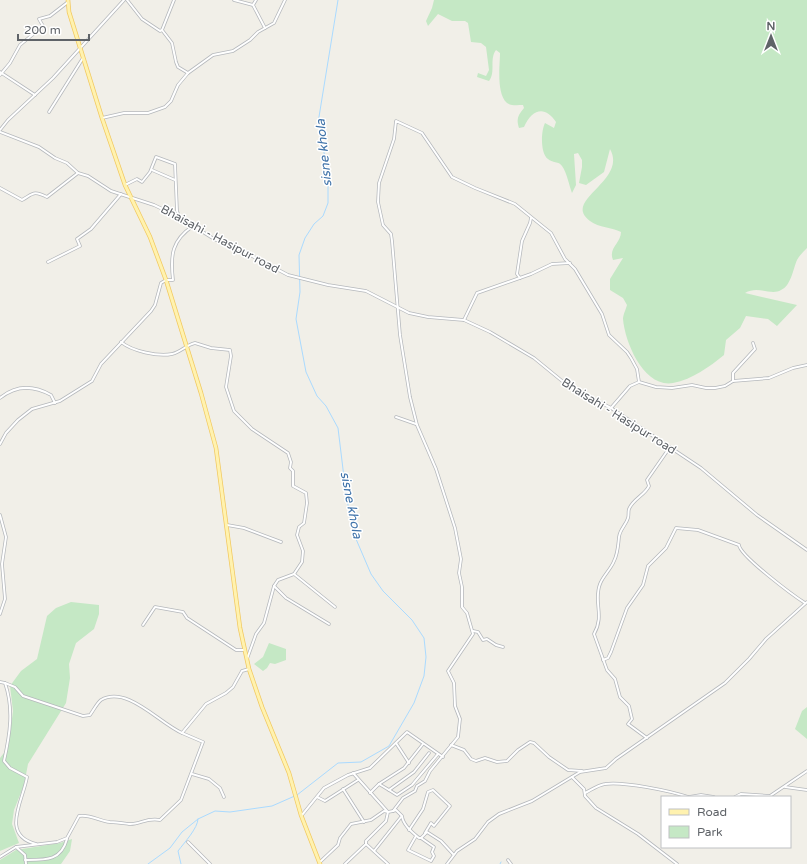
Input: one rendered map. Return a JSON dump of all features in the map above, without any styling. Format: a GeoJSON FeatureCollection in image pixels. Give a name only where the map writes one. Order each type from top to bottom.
{"type":"FeatureCollection","features":[{"type":"Feature","properties":{"kind":"main road"},"geometry":{"type":"LineString","coordinates":[[68,1],[69,12],[79,50],[83,58],[102,118],[125,185],[150,237],[166,280],[186,345],[216,448],[240,628],[246,660],[262,707],[289,773],[301,815],[320,863]]}},
{"type":"Feature","properties":{"kind":"street"},"geometry":{"type":"LineString","coordinates":[[0,131],[8,120],[53,78],[124,0]]}},
{"type":"Feature","properties":{"kind":"street"},"geometry":{"type":"LineString","coordinates":[[127,0],[142,19],[156,30],[162,30]]}},
{"type":"Feature","properties":{"kind":"street"},"geometry":{"type":"LineString","coordinates":[[162,30],[174,0]]}},
{"type":"Feature","properties":{"kind":"street"},"geometry":{"type":"LineString","coordinates":[[234,0],[253,5],[265,28]]}},
{"type":"Feature","properties":{"kind":"street"},"geometry":{"type":"LineString","coordinates":[[253,5],[256,0]]}},
{"type":"Feature","properties":{"kind":"street"},"geometry":{"type":"LineString","coordinates":[[102,118],[124,113],[148,113],[165,107],[171,101],[178,85],[188,73],[213,55],[233,51],[276,21],[285,0]]}},
{"type":"Feature","properties":{"kind":"street"},"geometry":{"type":"LineString","coordinates":[[0,75],[20,44],[43,26],[39,19],[50,16],[68,1]]}},
{"type":"Feature","properties":{"kind":"street"},"geometry":{"type":"LineString","coordinates":[[162,30],[172,43],[178,66],[188,73]]}},
{"type":"Feature","properties":{"kind":"street"},"geometry":{"type":"LineString","coordinates":[[49,112],[83,58]]}},
{"type":"Feature","properties":{"kind":"street"},"geometry":{"type":"LineString","coordinates":[[1,72],[35,95]]}},
{"type":"Feature","properties":{"kind":"street"},"geometry":{"type":"LineString","coordinates":[[320,863],[338,845],[340,838],[351,824],[364,822],[384,811],[388,812],[393,810],[403,798],[415,791],[417,786],[425,781],[430,771],[458,737],[460,719],[455,706],[454,683],[448,672],[472,638],[473,632],[467,613],[462,607],[462,587],[459,573],[461,559],[454,528],[436,469],[417,424],[410,397],[400,335],[399,308],[395,287],[391,234],[384,225],[378,202],[379,183],[394,139],[396,121],[422,133],[452,177],[515,204],[551,234],[565,259],[570,263],[602,314],[609,335],[631,358],[637,369],[639,382]]}},
{"type":"Feature","properties":{"kind":"street","name":"Bhaisahi - Hasipur road"},"geometry":{"type":"LineString","coordinates":[[0,131],[39,147],[55,158],[67,163],[78,173],[88,176],[111,191],[154,205],[179,217],[214,239],[238,248],[288,275],[309,281],[366,292],[417,315],[464,320],[504,340],[534,358],[572,388],[611,408],[712,476],[757,515],[807,550]]}},
{"type":"Feature","properties":{"kind":"street"},"geometry":{"type":"LineString","coordinates":[[125,185],[137,179],[142,182],[151,170],[156,157],[175,164],[174,180],[179,217]]}},
{"type":"Feature","properties":{"kind":"street"},"geometry":{"type":"LineString","coordinates":[[151,170],[174,180]]}},
{"type":"Feature","properties":{"kind":"street"},"geometry":{"type":"LineString","coordinates":[[0,188],[22,200],[30,194],[38,192],[47,197],[78,173]]}},
{"type":"Feature","properties":{"kind":"street"},"geometry":{"type":"LineString","coordinates":[[48,262],[80,246],[77,239],[96,224],[121,194]]}},
{"type":"Feature","properties":{"kind":"street"},"geometry":{"type":"LineString","coordinates":[[520,278],[517,274],[522,241],[531,218]]}},
{"type":"Feature","properties":{"kind":"street"},"geometry":{"type":"LineString","coordinates":[[0,444],[6,433],[18,420],[32,409],[55,403],[92,380],[101,364],[151,311],[155,305],[161,283],[166,280],[173,280],[171,261],[177,241],[183,232],[193,226]]}},
{"type":"Feature","properties":{"kind":"street"},"geometry":{"type":"LineString","coordinates":[[464,320],[477,293],[520,278],[552,264],[570,263]]}},
{"type":"Feature","properties":{"kind":"street"},"geometry":{"type":"LineString","coordinates":[[121,342],[133,349],[156,354],[171,354],[182,350],[186,345],[195,343],[211,348],[230,350],[231,356],[226,387],[234,411],[252,430],[277,445],[290,457],[290,468],[293,471],[293,486],[306,493],[307,503],[304,523],[299,527],[297,535],[303,551],[302,562],[294,574],[278,580],[274,586],[264,623],[256,634],[246,660]]}},
{"type":"Feature","properties":{"kind":"street"},"geometry":{"type":"LineString","coordinates":[[733,381],[733,373],[755,349],[753,343]]}},
{"type":"Feature","properties":{"kind":"street"},"geometry":{"type":"LineString","coordinates":[[611,408],[630,386],[639,382],[656,387],[672,388],[692,385],[706,388],[725,386],[733,381],[769,378],[798,366],[807,365]]}},
{"type":"Feature","properties":{"kind":"street"},"geometry":{"type":"LineString","coordinates":[[0,398],[12,390],[31,387],[51,395],[55,403]]}},
{"type":"Feature","properties":{"kind":"street"},"geometry":{"type":"LineString","coordinates":[[396,417],[417,424]]}},
{"type":"Feature","properties":{"kind":"street"},"geometry":{"type":"LineString","coordinates":[[647,738],[628,724],[632,718],[629,706],[620,697],[615,679],[607,670],[603,660],[594,634],[599,626],[600,615],[597,595],[600,583],[614,561],[619,547],[619,536],[622,528],[628,520],[630,509],[642,493],[647,490],[649,486],[647,480],[650,474],[670,447]]}},
{"type":"Feature","properties":{"kind":"street"},"geometry":{"type":"LineString","coordinates":[[0,515],[6,537],[2,564],[5,600],[0,614]]}},
{"type":"Feature","properties":{"kind":"street"},"geometry":{"type":"LineString","coordinates":[[227,526],[244,528],[281,542]]}},
{"type":"Feature","properties":{"kind":"street"},"geometry":{"type":"LineString","coordinates":[[451,745],[464,750],[471,759],[476,761],[485,758],[498,762],[507,761],[518,750],[530,742],[534,743],[568,770],[586,771],[606,768],[725,683],[766,639],[806,602],[766,574],[742,551],[739,545],[698,530],[676,528],[666,548],[648,566],[644,585],[627,608],[611,652],[608,658],[603,660]]}},
{"type":"Feature","properties":{"kind":"street"},"geometry":{"type":"LineString","coordinates":[[294,574],[335,607]]}},
{"type":"Feature","properties":{"kind":"street"},"geometry":{"type":"LineString","coordinates":[[274,586],[286,598],[329,624]]}},
{"type":"Feature","properties":{"kind":"street"},"geometry":{"type":"LineString","coordinates":[[143,625],[155,607],[183,612],[187,618],[236,650],[244,650]]}},
{"type":"Feature","properties":{"kind":"street"},"geometry":{"type":"LineString","coordinates":[[473,632],[478,632],[483,640],[487,639],[496,646],[503,647]]}},
{"type":"Feature","properties":{"kind":"street"},"geometry":{"type":"LineString","coordinates":[[182,733],[206,704],[226,693],[233,687],[242,670],[249,669]]}},
{"type":"Feature","properties":{"kind":"street"},"geometry":{"type":"LineString","coordinates":[[0,682],[15,687],[23,696],[83,716],[90,715],[101,700],[117,696],[134,701],[169,726],[202,742],[192,774],[181,800],[160,820],[145,819],[129,824],[118,821],[110,822],[86,815],[79,816],[67,838],[64,850],[54,858],[25,860]]}},
{"type":"Feature","properties":{"kind":"street"},"geometry":{"type":"LineString","coordinates":[[5,683],[11,711],[10,730],[4,761],[10,768],[27,777],[15,818],[16,828],[22,838],[37,845]]}},
{"type":"Feature","properties":{"kind":"street"},"geometry":{"type":"LineString","coordinates":[[301,815],[324,788],[353,773],[370,768],[407,732],[442,757]]}},
{"type":"Feature","properties":{"kind":"street"},"geometry":{"type":"LineString","coordinates":[[396,743],[409,763]]}},
{"type":"Feature","properties":{"kind":"street"},"geometry":{"type":"LineString","coordinates":[[370,793],[379,784],[409,763],[423,744]]}},
{"type":"Feature","properties":{"kind":"street"},"geometry":{"type":"LineString","coordinates":[[389,790],[414,772],[429,753]]}},
{"type":"Feature","properties":{"kind":"street"},"geometry":{"type":"LineString","coordinates":[[379,784],[397,794],[412,785],[438,754]]}},
{"type":"Feature","properties":{"kind":"street"},"geometry":{"type":"LineString","coordinates":[[447,864],[453,854],[461,847],[475,839],[488,822],[499,814],[527,804],[572,777],[586,771]]}},
{"type":"Feature","properties":{"kind":"street"},"geometry":{"type":"LineString","coordinates":[[737,796],[742,794],[770,796],[807,771]]}},
{"type":"Feature","properties":{"kind":"street"},"geometry":{"type":"LineString","coordinates":[[353,773],[388,812]]}},
{"type":"Feature","properties":{"kind":"street"},"geometry":{"type":"LineString","coordinates":[[192,774],[209,779],[220,788],[224,797]]}},
{"type":"Feature","properties":{"kind":"street"},"geometry":{"type":"LineString","coordinates":[[572,777],[584,789],[590,802],[596,808],[638,834],[677,864]]}},
{"type":"Feature","properties":{"kind":"street"},"geometry":{"type":"LineString","coordinates":[[317,797],[325,802],[358,780]]}},
{"type":"Feature","properties":{"kind":"street"},"geometry":{"type":"LineString","coordinates":[[585,793],[603,784],[611,784],[655,789],[684,796]]}},
{"type":"Feature","properties":{"kind":"street"},"geometry":{"type":"LineString","coordinates":[[785,787],[807,790]]}},
{"type":"Feature","properties":{"kind":"street"},"geometry":{"type":"LineString","coordinates":[[343,789],[364,822]]}},
{"type":"Feature","properties":{"kind":"street"},"geometry":{"type":"LineString","coordinates":[[409,830],[423,809],[428,792],[433,790],[450,806],[434,826],[431,823],[421,838]]}},
{"type":"Feature","properties":{"kind":"street"},"geometry":{"type":"LineString","coordinates":[[694,796],[708,796]]}},
{"type":"Feature","properties":{"kind":"street"},"geometry":{"type":"LineString","coordinates":[[393,810],[396,810],[402,816],[402,821],[409,830],[434,847],[432,852],[434,856],[431,861],[408,850],[416,836]]}},
{"type":"Feature","properties":{"kind":"street"},"geometry":{"type":"LineString","coordinates":[[345,864],[366,844],[366,841],[386,821],[388,812]]}},
{"type":"Feature","properties":{"kind":"street"},"geometry":{"type":"LineString","coordinates":[[374,851],[400,821],[402,816]]}},
{"type":"Feature","properties":{"kind":"street"},"geometry":{"type":"LineString","coordinates":[[425,833],[427,832],[433,836],[453,854]]}},
{"type":"Feature","properties":{"kind":"street"},"geometry":{"type":"LineString","coordinates":[[0,857],[16,847],[57,842],[67,838]]}},
{"type":"Feature","properties":{"kind":"street"},"geometry":{"type":"LineString","coordinates":[[188,842],[210,864]]}},
{"type":"Feature","properties":{"kind":"street"},"geometry":{"type":"LineString","coordinates":[[366,844],[388,864]]}},
{"type":"Feature","properties":{"kind":"street"},"geometry":{"type":"LineString","coordinates":[[16,847],[25,855],[26,864]]}},
{"type":"Feature","properties":{"kind":"street"},"geometry":{"type":"LineString","coordinates":[[508,860],[511,864]]}},
{"type":"Feature","properties":{"kind":"green space"},"geometry":{"type":"Polygon","coordinates":[[[434,0],[807,0],[807,248],[798,258],[791,277],[784,288],[777,292],[755,290],[745,293],[797,305],[777,326],[768,319],[746,316],[740,328],[726,340],[724,355],[694,376],[673,383],[663,383],[653,378],[638,362],[628,340],[623,319],[627,305],[623,298],[610,290],[610,279],[623,258],[613,260],[612,256],[613,249],[621,232],[590,221],[583,213],[583,205],[588,197],[604,180],[610,171],[613,160],[610,149],[604,172],[586,185],[579,183],[582,160],[578,153],[574,154],[576,185],[572,193],[564,169],[559,163],[551,161],[545,156],[542,147],[542,136],[545,123],[554,128],[556,122],[547,113],[539,111],[531,116],[524,127],[519,128],[518,117],[524,108],[523,105],[507,103],[501,93],[499,79],[500,53],[496,50],[494,54],[492,74],[489,81],[477,77],[478,73],[486,76],[489,70],[486,47],[481,43],[471,42],[468,23],[465,21],[452,21],[438,14],[428,26],[426,21],[434,0]]]}},
{"type":"Feature","properties":{"kind":"green space"},"geometry":{"type":"Polygon","coordinates":[[[71,602],[99,605],[99,614],[94,629],[76,643],[69,664],[70,678],[66,703],[28,764],[24,785],[14,810],[12,824],[19,843],[0,851],[0,758],[8,748],[13,711],[10,686],[21,671],[37,659],[47,616],[56,608],[71,602]]]}},
{"type":"Feature","properties":{"kind":"green space"},"geometry":{"type":"Polygon","coordinates":[[[269,643],[286,649],[286,660],[275,664],[270,663],[263,671],[254,664],[263,657],[269,643]]]}},
{"type":"Feature","properties":{"kind":"green space"},"geometry":{"type":"Polygon","coordinates":[[[807,707],[807,739],[795,729],[802,711],[807,707]]]}},
{"type":"Feature","properties":{"kind":"green space"},"geometry":{"type":"Polygon","coordinates":[[[72,839],[70,851],[61,864],[0,864],[0,860],[16,850],[60,843],[72,839]]]}},
{"type":"Feature","properties":{"kind":"waterway","name":"sisne khola"},"geometry":{"type":"LineString","coordinates":[[148,864],[170,848],[182,832],[198,819],[215,811],[230,812],[272,806],[297,795],[338,763],[361,762],[389,746],[414,703],[424,676],[426,657],[424,638],[412,620],[383,591],[371,574],[353,532],[346,494],[338,428],[326,406],[317,396],[306,372],[296,319],[300,292],[299,255],[305,238],[314,224],[323,216],[328,203],[328,172],[318,123],[338,0]]}},
{"type":"Feature","properties":{"kind":"waterway"},"geometry":{"type":"LineString","coordinates":[[181,864],[178,851],[193,831],[198,819]]}}]}
